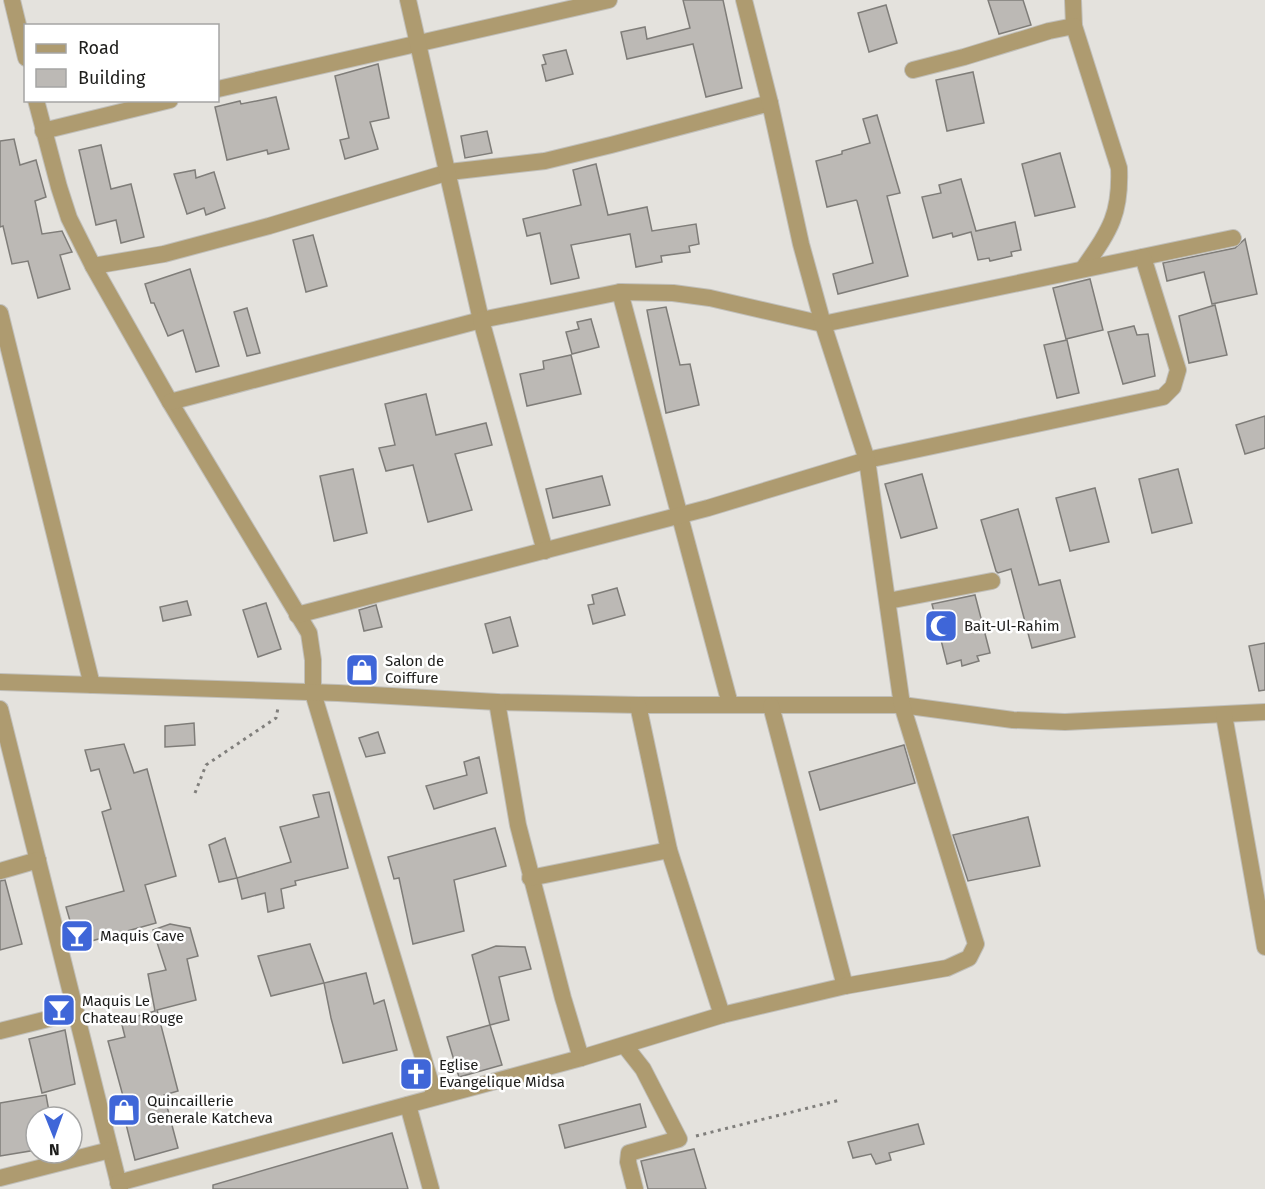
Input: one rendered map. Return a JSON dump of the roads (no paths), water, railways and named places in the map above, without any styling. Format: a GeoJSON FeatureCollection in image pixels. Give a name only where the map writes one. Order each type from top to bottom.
{"type":"FeatureCollection","features":[{"type":"Feature","properties":{"kind":"street"},"geometry":{"type":"LineString","coordinates":[[12,0],[24,50]]}},
{"type":"Feature","properties":{"kind":"street"},"geometry":{"type":"LineString","coordinates":[[408,0],[481,320],[545,551]]}},
{"type":"Feature","properties":{"kind":"street"},"geometry":{"type":"LineString","coordinates":[[219,89],[609,0]]}},
{"type":"Feature","properties":{"kind":"street"},"geometry":{"type":"LineString","coordinates":[[0,709],[119,1186],[625,1046],[722,1015],[845,986],[947,968],[969,958],[976,944],[902,705],[867,460],[801,244],[770,102],[744,0]]}},
{"type":"Feature","properties":{"kind":"street"},"geometry":{"type":"LineString","coordinates":[[1073,0],[1074,26],[1119,168],[1120,192],[1114,218],[1103,240],[1083,269]]}},
{"type":"Feature","properties":{"kind":"street"},"geometry":{"type":"LineString","coordinates":[[913,70],[1074,26]]}},
{"type":"Feature","properties":{"kind":"street"},"geometry":{"type":"LineString","coordinates":[[37,102],[58,187],[69,218],[93,266],[170,402],[309,633],[313,660],[313,693],[435,1097]]}},
{"type":"Feature","properties":{"kind":"street"},"geometry":{"type":"LineString","coordinates":[[44,131],[163,102]]}},
{"type":"Feature","properties":{"kind":"street"},"geometry":{"type":"LineString","coordinates":[[93,266],[164,254],[258,229],[448,172],[545,161],[611,146],[770,102]]}},
{"type":"Feature","properties":{"kind":"street"},"geometry":{"type":"LineString","coordinates":[[170,402],[481,320],[620,292],[673,293],[710,298],[824,324],[1233,238]]}},
{"type":"Feature","properties":{"kind":"street"},"geometry":{"type":"LineString","coordinates":[[297,615],[680,516],[867,460],[1163,397],[1173,387],[1178,370],[1143,257]]}},
{"type":"Feature","properties":{"kind":"street"},"geometry":{"type":"LineString","coordinates":[[620,292],[730,704]]}},
{"type":"Feature","properties":{"kind":"street"},"geometry":{"type":"LineString","coordinates":[[0,313],[92,685]]}},
{"type":"Feature","properties":{"kind":"street"},"geometry":{"type":"LineString","coordinates":[[888,601],[992,581]]}},
{"type":"Feature","properties":{"kind":"street"},"geometry":{"type":"LineString","coordinates":[[0,682],[497,702],[771,706],[902,705],[1012,720],[1065,722],[1265,712]]}},
{"type":"Feature","properties":{"kind":"street"},"geometry":{"type":"LineString","coordinates":[[497,702],[518,825],[530,878],[581,1058]]}},
{"type":"Feature","properties":{"kind":"street"},"geometry":{"type":"LineString","coordinates":[[638,705],[669,850],[722,1015]]}},
{"type":"Feature","properties":{"kind":"street"},"geometry":{"type":"LineString","coordinates":[[771,706],[845,986]]}},
{"type":"Feature","properties":{"kind":"street"},"geometry":{"type":"LineString","coordinates":[[1224,715],[1265,947]]}},
{"type":"Feature","properties":{"kind":"street"},"geometry":{"type":"LineString","coordinates":[[530,878],[669,850]]}},
{"type":"Feature","properties":{"kind":"street"},"geometry":{"type":"LineString","coordinates":[[0,871],[38,860]]}},
{"type":"Feature","properties":{"kind":"street"},"geometry":{"type":"LineString","coordinates":[[0,1031],[76,1012]]}},
{"type":"Feature","properties":{"kind":"street"},"geometry":{"type":"LineString","coordinates":[[625,1046],[643,1069],[679,1139],[629,1154],[628,1162],[635,1189]]}},
{"type":"Feature","properties":{"kind":"street"},"geometry":{"type":"LineString","coordinates":[[408,1105],[431,1189]]}},
{"type":"Feature","properties":{"kind":"street"},"geometry":{"type":"LineString","coordinates":[[0,1178],[110,1150]]}},
{"type":"Feature","properties":{"kind":"place","name":"Bait-Ul-Rahim"},"geometry":{"type":"Point","coordinates":[941,626]}},
{"type":"Feature","properties":{"kind":"place","name":"Salon de Coiffure"},"geometry":{"type":"Point","coordinates":[362,670]}},
{"type":"Feature","properties":{"kind":"place","name":"Maquis Cave"},"geometry":{"type":"Point","coordinates":[77,936]}},
{"type":"Feature","properties":{"kind":"place","name":"Maquis Le Chateau Rouge"},"geometry":{"type":"Point","coordinates":[59,1010]}},
{"type":"Feature","properties":{"kind":"place","name":"Eglise Evangelique Midsa"},"geometry":{"type":"Point","coordinates":[416,1074]}},
{"type":"Feature","properties":{"kind":"place","name":"Quincaillerie Generale Katcheva"},"geometry":{"type":"Point","coordinates":[124,1110]}}]}
